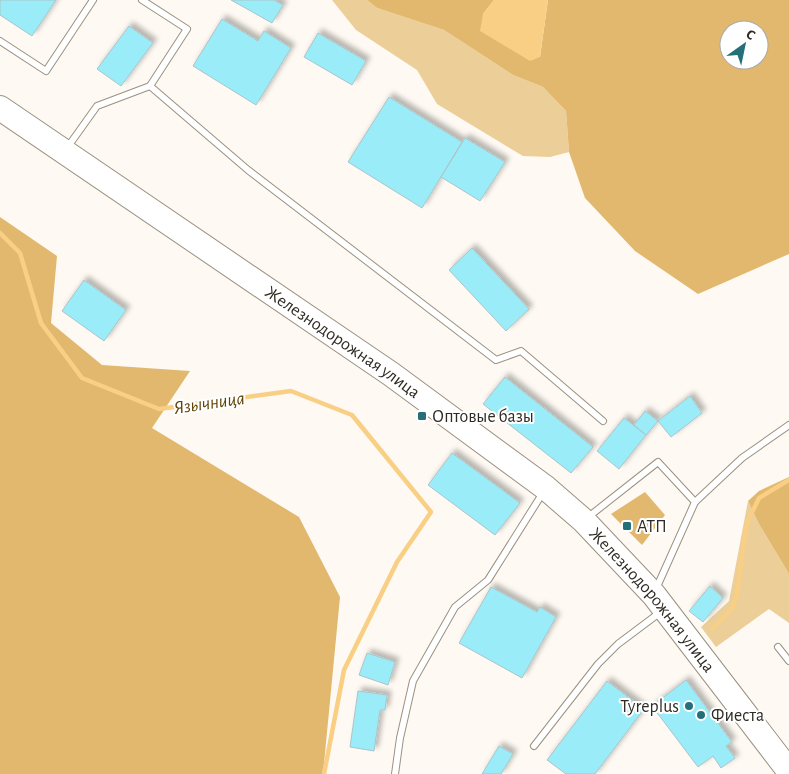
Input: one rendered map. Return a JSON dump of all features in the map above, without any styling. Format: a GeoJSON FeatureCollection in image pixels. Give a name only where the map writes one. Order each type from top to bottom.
{"type":"FeatureCollection","features":[{"type":"Feature","properties":{"kind":"highway","name":"Железнодорожная улица"},"geometry":{"type":"LineString","coordinates":[[0,108],[391,374],[546,488],[584,521],[659,602],[785,769]]}},
{"type":"Feature","properties":{"kind":"lane"},"geometry":{"type":"LineString","coordinates":[[0,41],[46,71],[93,0]]}},
{"type":"Feature","properties":{"kind":"lane"},"geometry":{"type":"LineString","coordinates":[[65,151],[97,106],[150,86],[187,29],[142,0]]}},
{"type":"Feature","properties":{"kind":"lane"},"geometry":{"type":"LineString","coordinates":[[150,86],[248,170],[496,360],[521,351],[603,421]]}},
{"type":"Feature","properties":{"kind":"lane"},"geometry":{"type":"LineString","coordinates":[[534,746],[598,664],[659,602],[694,502],[742,458],[789,425]]}},
{"type":"Feature","properties":{"kind":"lane"},"geometry":{"type":"LineString","coordinates":[[584,521],[658,462],[694,502]]}},
{"type":"Feature","properties":{"kind":"lane"},"geometry":{"type":"LineString","coordinates":[[395,774],[400,738],[413,681],[455,607],[488,580],[546,488]]}},
{"type":"Feature","properties":{"kind":"lane"},"geometry":{"type":"LineString","coordinates":[[778,646],[789,661]]}},
{"type":"Feature","properties":{"kind":"shaded area"},"geometry":{"type":"Polygon","coordinates":[[[332,0],[367,0],[377,8],[444,30],[513,75],[543,87],[566,111],[569,152],[550,157],[523,156],[437,104],[417,70],[356,30],[332,0]]]}},
{"type":"Feature","properties":{"kind":"shaded area"},"geometry":{"type":"Polygon","coordinates":[[[367,0],[494,0],[483,14],[540,57],[548,0],[789,0],[789,254],[698,294],[635,251],[585,198],[569,152],[566,111],[543,87],[513,75],[444,30],[377,8],[367,0]]]}},
{"type":"Feature","properties":{"kind":"shaded area"},"geometry":{"type":"Polygon","coordinates":[[[494,0],[548,0],[540,57],[530,61],[480,31],[483,14],[494,0]]]}},
{"type":"Feature","properties":{"kind":"shaded area"},"geometry":{"type":"Polygon","coordinates":[[[0,217],[57,256],[51,323],[102,365],[190,371],[152,428],[299,517],[340,597],[323,774],[0,774],[0,217]]]}},
{"type":"Feature","properties":{"kind":"shaded area"},"geometry":{"type":"Polygon","coordinates":[[[789,477],[789,574],[759,524],[748,501],[759,491],[789,477]]]}},
{"type":"Feature","properties":{"kind":"shaded area"},"geometry":{"type":"Polygon","coordinates":[[[645,492],[665,515],[642,545],[611,514],[645,492]]]}},
{"type":"Feature","properties":{"kind":"shaded area"},"geometry":{"type":"Polygon","coordinates":[[[748,501],[759,524],[789,574],[789,623],[769,609],[716,647],[701,627],[729,601],[748,501]]]}},
{"type":"Feature","properties":{"kind":"building"},"geometry":{"type":"Polygon","coordinates":[[[0,0],[56,0],[32,36],[0,15],[0,0]]]}},
{"type":"Feature","properties":{"kind":"building"},"geometry":{"type":"Polygon","coordinates":[[[231,0],[274,0],[283,5],[272,23],[231,0]]]}},
{"type":"Feature","properties":{"kind":"building"},"geometry":{"type":"Polygon","coordinates":[[[222,19],[258,41],[264,31],[291,48],[256,105],[193,66],[222,19]]]}},
{"type":"Feature","properties":{"kind":"building"},"geometry":{"type":"Polygon","coordinates":[[[129,26],[153,43],[121,86],[97,69],[129,26]]]}},
{"type":"Feature","properties":{"kind":"building"},"geometry":{"type":"Polygon","coordinates":[[[318,33],[366,61],[352,85],[304,57],[318,33]]]}},
{"type":"Feature","properties":{"kind":"building"},"geometry":{"type":"Polygon","coordinates":[[[389,97],[462,142],[422,208],[348,162],[389,97]]]}},
{"type":"Feature","properties":{"kind":"building"},"geometry":{"type":"Polygon","coordinates":[[[465,138],[505,162],[480,201],[441,177],[465,138]]]}},
{"type":"Feature","properties":{"kind":"building"},"geometry":{"type":"Polygon","coordinates":[[[472,248],[529,309],[506,331],[449,270],[472,248]]]}},
{"type":"Feature","properties":{"kind":"building"},"geometry":{"type":"Polygon","coordinates":[[[84,280],[126,310],[104,341],[62,311],[84,280]]]}},
{"type":"Feature","properties":{"kind":"building"},"geometry":{"type":"Polygon","coordinates":[[[505,377],[593,447],[571,473],[483,404],[505,377]]]}},
{"type":"Feature","properties":{"kind":"building"},"geometry":{"type":"Polygon","coordinates":[[[690,396],[702,413],[671,437],[658,421],[690,396]]]}},
{"type":"Feature","properties":{"kind":"building"},"geometry":{"type":"Polygon","coordinates":[[[645,411],[658,421],[646,435],[634,425],[645,411]]]}},
{"type":"Feature","properties":{"kind":"building"},"geometry":{"type":"Polygon","coordinates":[[[624,418],[646,435],[619,469],[597,451],[624,418]]]}},
{"type":"Feature","properties":{"kind":"building"},"geometry":{"type":"Polygon","coordinates":[[[452,453],[520,503],[495,535],[428,485],[452,453]]]}},
{"type":"Feature","properties":{"kind":"building"},"geometry":{"type":"Polygon","coordinates":[[[710,586],[723,598],[703,622],[689,611],[710,586]]]}},
{"type":"Feature","properties":{"kind":"building"},"geometry":{"type":"Polygon","coordinates":[[[491,587],[537,612],[540,607],[556,617],[522,678],[459,643],[491,587]]]}},
{"type":"Feature","properties":{"kind":"building"},"geometry":{"type":"Polygon","coordinates":[[[367,653],[395,662],[388,685],[359,675],[367,653]]]}},
{"type":"Feature","properties":{"kind":"building"},"geometry":{"type":"Polygon","coordinates":[[[686,680],[732,742],[726,746],[735,758],[721,768],[713,756],[698,767],[652,706],[686,680]]]}},
{"type":"Feature","properties":{"kind":"building"},"geometry":{"type":"Polygon","coordinates":[[[607,681],[644,709],[595,774],[566,774],[547,760],[607,681]]]}},
{"type":"Feature","properties":{"kind":"building"},"geometry":{"type":"Polygon","coordinates":[[[358,691],[387,695],[385,710],[380,710],[374,751],[350,747],[358,691]]]}},
{"type":"Feature","properties":{"kind":"building"},"geometry":{"type":"Polygon","coordinates":[[[499,746],[513,754],[501,774],[482,774],[499,746]]]}},
{"type":"Feature","properties":{"kind":"waterway","name":"Язычница"},"geometry":{"type":"LineString","coordinates":[[0,233],[20,253],[41,323],[82,378],[159,409],[291,391],[352,415],[431,512],[397,562],[344,670],[324,774]]}},
{"type":"Feature","properties":{"kind":"waterway"},"geometry":{"type":"LineString","coordinates":[[712,629],[731,610],[736,598],[747,523],[759,498],[789,480]]}},
{"type":"Feature","properties":{"kind":"place","name":"Оптовые базы"},"geometry":{"type":"Point","coordinates":[422,416]}},
{"type":"Feature","properties":{"kind":"place","name":"АТП"},"geometry":{"type":"Point","coordinates":[627,526]}},
{"type":"Feature","properties":{"kind":"place","name":"Tyreplus"},"geometry":{"type":"Point","coordinates":[689,706]}},
{"type":"Feature","properties":{"kind":"place","name":"Фиеста"},"geometry":{"type":"Point","coordinates":[701,715]}}]}
